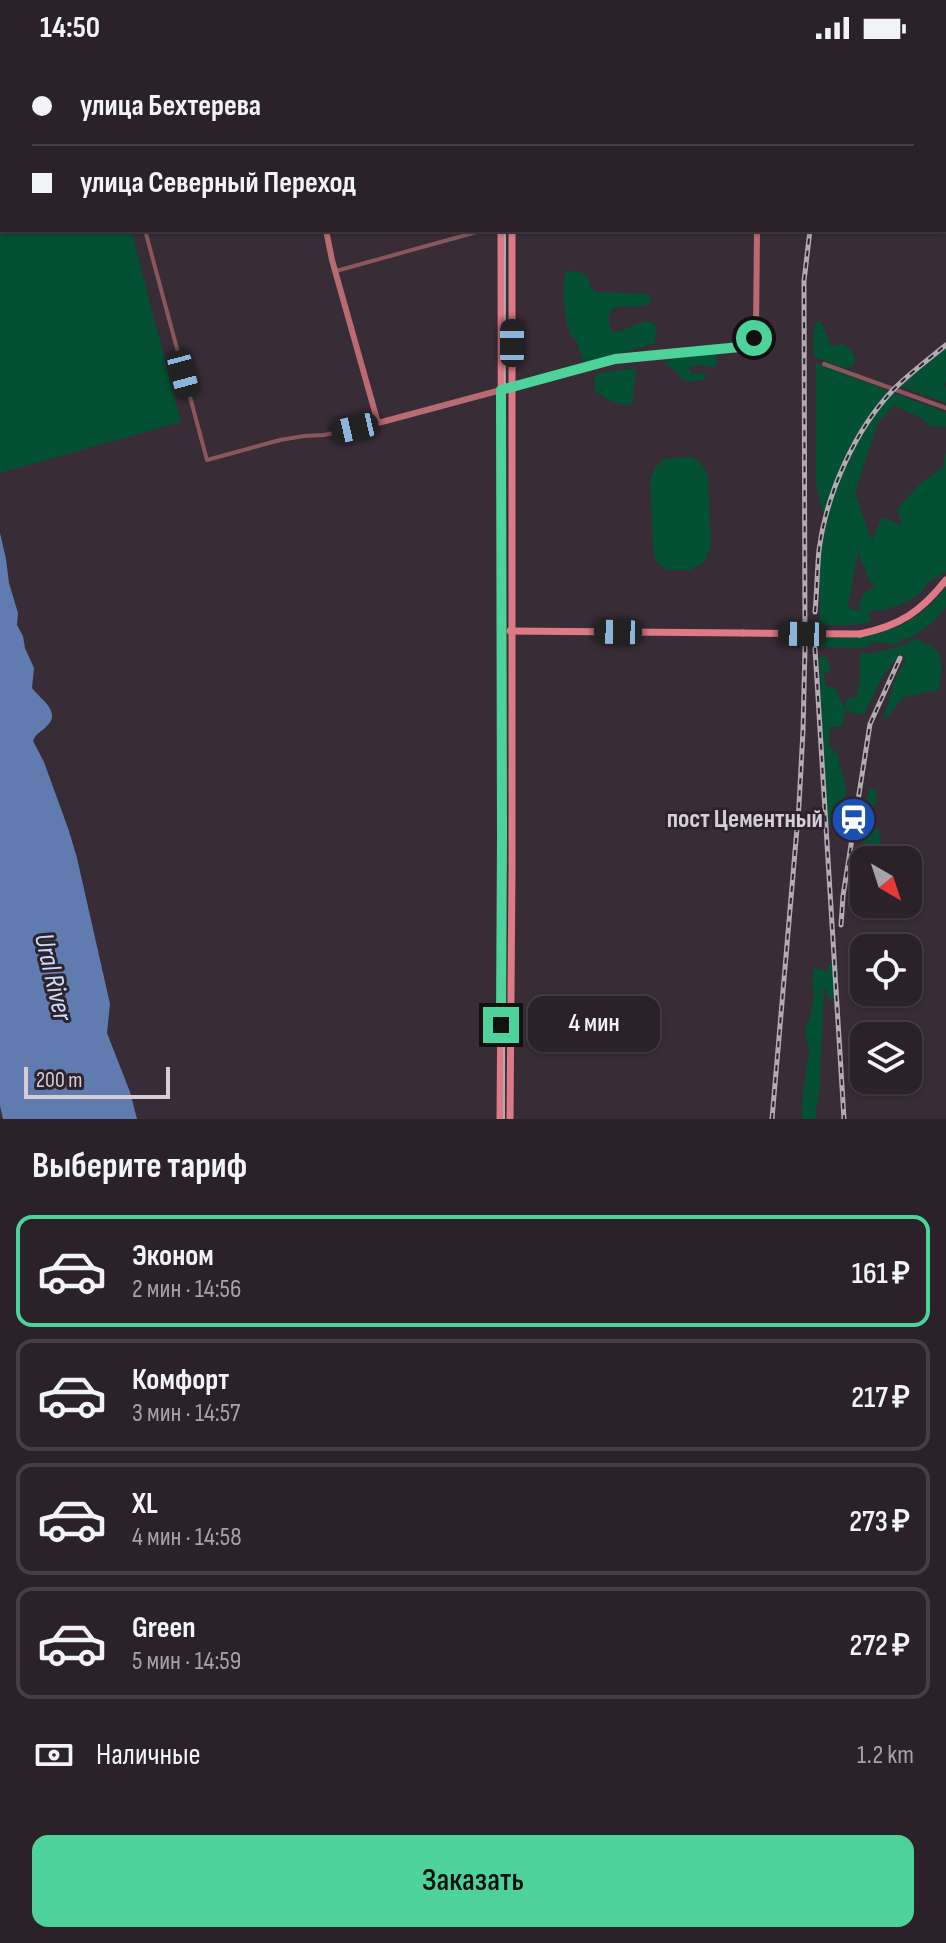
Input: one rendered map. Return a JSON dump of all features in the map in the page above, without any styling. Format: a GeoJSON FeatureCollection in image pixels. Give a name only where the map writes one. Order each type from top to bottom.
{"type":"FeatureCollection","features":[{"type":"Feature","properties":{"kind":"main road"},"geometry":{"type":"LineString","coordinates":[[500,1119],[501,232]]}},
{"type":"Feature","properties":{"kind":"main road"},"geometry":{"type":"LineString","coordinates":[[510,1119],[512,232]]}},
{"type":"Feature","properties":{"kind":"main road"},"geometry":{"type":"LineString","coordinates":[[501,390],[512,387]]}},
{"type":"Feature","properties":{"kind":"main road"},"geometry":{"type":"LineString","coordinates":[[501,631],[860,634],[903,620],[931,599],[946,580]]}},
{"type":"Feature","properties":{"kind":"street"},"geometry":{"type":"LineString","coordinates":[[146,232],[207,460],[280,440],[324,435],[378,423],[501,390]]}},
{"type":"Feature","properties":{"kind":"street"},"geometry":{"type":"LineString","coordinates":[[326,232],[378,423]]}},
{"type":"Feature","properties":{"kind":"street"},"geometry":{"type":"LineString","coordinates":[[336,271],[477,232]]}},
{"type":"Feature","properties":{"kind":"street"},"geometry":{"type":"LineString","coordinates":[[512,387],[615,359],[740,347],[753,340],[756,327],[757,232]]}},
{"type":"Feature","properties":{"kind":"street"},"geometry":{"type":"LineString","coordinates":[[824,364],[946,408]]}},
{"type":"Feature","properties":{"kind":"green space"},"geometry":{"type":"Polygon","coordinates":[[[0,232],[132,232],[181,422],[0,473],[0,232]]]}},
{"type":"Feature","properties":{"kind":"green space"},"geometry":{"type":"Polygon","coordinates":[[[566,271],[583,274],[597,292],[649,294],[651,299],[647,305],[612,309],[609,321],[612,332],[642,322],[652,322],[656,327],[655,343],[586,363],[567,321],[564,294],[566,271]]]}},
{"type":"Feature","properties":{"kind":"green space"},"geometry":{"type":"Polygon","coordinates":[[[816,322],[823,325],[830,344],[842,344],[851,350],[856,361],[853,366],[844,368],[814,357],[816,322]]]}},
{"type":"Feature","properties":{"kind":"green space"},"geometry":{"type":"Polygon","coordinates":[[[946,348],[946,382],[943,385],[946,387],[946,403],[901,386],[946,348]]]}},
{"type":"Feature","properties":{"kind":"green space"},"geometry":{"type":"Polygon","coordinates":[[[716,354],[713,368],[699,366],[690,367],[689,370],[693,374],[705,373],[703,380],[691,382],[682,379],[664,363],[675,358],[716,354]]]}},
{"type":"Feature","properties":{"kind":"green space"},"geometry":{"type":"Polygon","coordinates":[[[816,363],[946,413],[946,427],[930,426],[894,405],[877,424],[855,493],[872,541],[882,517],[902,526],[897,509],[921,483],[944,466],[946,454],[946,571],[904,603],[868,611],[871,622],[820,625],[820,552],[826,525],[816,484],[816,363]],[[858,553],[848,606],[860,610],[858,606],[865,592],[875,587],[858,553]]]}},
{"type":"Feature","properties":{"kind":"green space"},"geometry":{"type":"Polygon","coordinates":[[[634,369],[636,373],[632,404],[609,400],[596,392],[594,383],[597,374],[634,369]]]}},
{"type":"Feature","properties":{"kind":"green space"},"geometry":{"type":"Polygon","coordinates":[[[691,457],[701,463],[708,475],[711,545],[705,561],[691,570],[667,570],[656,561],[653,549],[650,480],[655,468],[664,459],[691,457]]]}},
{"type":"Feature","properties":{"kind":"green space"},"geometry":{"type":"Polygon","coordinates":[[[946,588],[946,607],[931,624],[913,636],[894,644],[875,642],[863,648],[820,647],[821,636],[876,633],[904,624],[946,588]]]}},
{"type":"Feature","properties":{"kind":"green space"},"geometry":{"type":"Polygon","coordinates":[[[918,638],[934,648],[940,658],[941,675],[937,692],[902,698],[883,720],[894,681],[906,659],[902,654],[885,674],[864,714],[845,710],[840,727],[829,727],[829,745],[839,757],[846,791],[843,802],[837,806],[833,822],[827,824],[819,657],[827,658],[831,670],[823,674],[825,686],[835,688],[845,709],[846,700],[857,696],[860,653],[890,649],[918,638]]]}},
{"type":"Feature","properties":{"kind":"green space"},"geometry":{"type":"Polygon","coordinates":[[[870,788],[877,792],[874,818],[882,846],[863,846],[862,818],[870,788]]]}},
{"type":"Feature","properties":{"kind":"green space"},"geometry":{"type":"Polygon","coordinates":[[[829,963],[833,964],[835,998],[828,999],[827,989],[824,989],[816,1119],[802,1119],[809,1053],[805,1030],[813,1000],[813,973],[814,968],[824,970],[826,974],[829,963]]]}},
{"type":"Feature","properties":{"kind":"water","name":"Ural River"},"geometry":{"type":"Polygon","coordinates":[[[0,533],[18,613],[17,625],[34,668],[32,688],[48,706],[52,716],[33,741],[44,762],[77,858],[110,1004],[107,1033],[137,1119],[3,1119],[0,1106],[0,533]]]}},
{"type":"Feature","properties":{"kind":"tram line"},"geometry":{"type":"LineString","coordinates":[[504,1119],[505,232]]}},
{"type":"Feature","properties":{"kind":"railway"},"geometry":{"type":"LineString","coordinates":[[772,1119],[803,730],[804,281],[810,232]]}},
{"type":"Feature","properties":{"kind":"railway"},"geometry":{"type":"LineString","coordinates":[[815,612],[823,529],[844,464],[880,405],[900,383],[946,345]]}},
{"type":"Feature","properties":{"kind":"railway"},"geometry":{"type":"LineString","coordinates":[[815,648],[844,1119]]}},
{"type":"Feature","properties":{"kind":"railway"},"geometry":{"type":"LineString","coordinates":[[841,925],[870,724],[900,658]]}},
{"type":"Feature","properties":{"kind":"place","name":"пост Цементный"},"geometry":{"type":"Point","coordinates":[854,819]}},
{"type":"Feature","properties":{"kind":"route"},"geometry":{"type":"LineString","coordinates":[[501,1025],[501,390],[615,359],[740,347],[754,338]]}}]}
